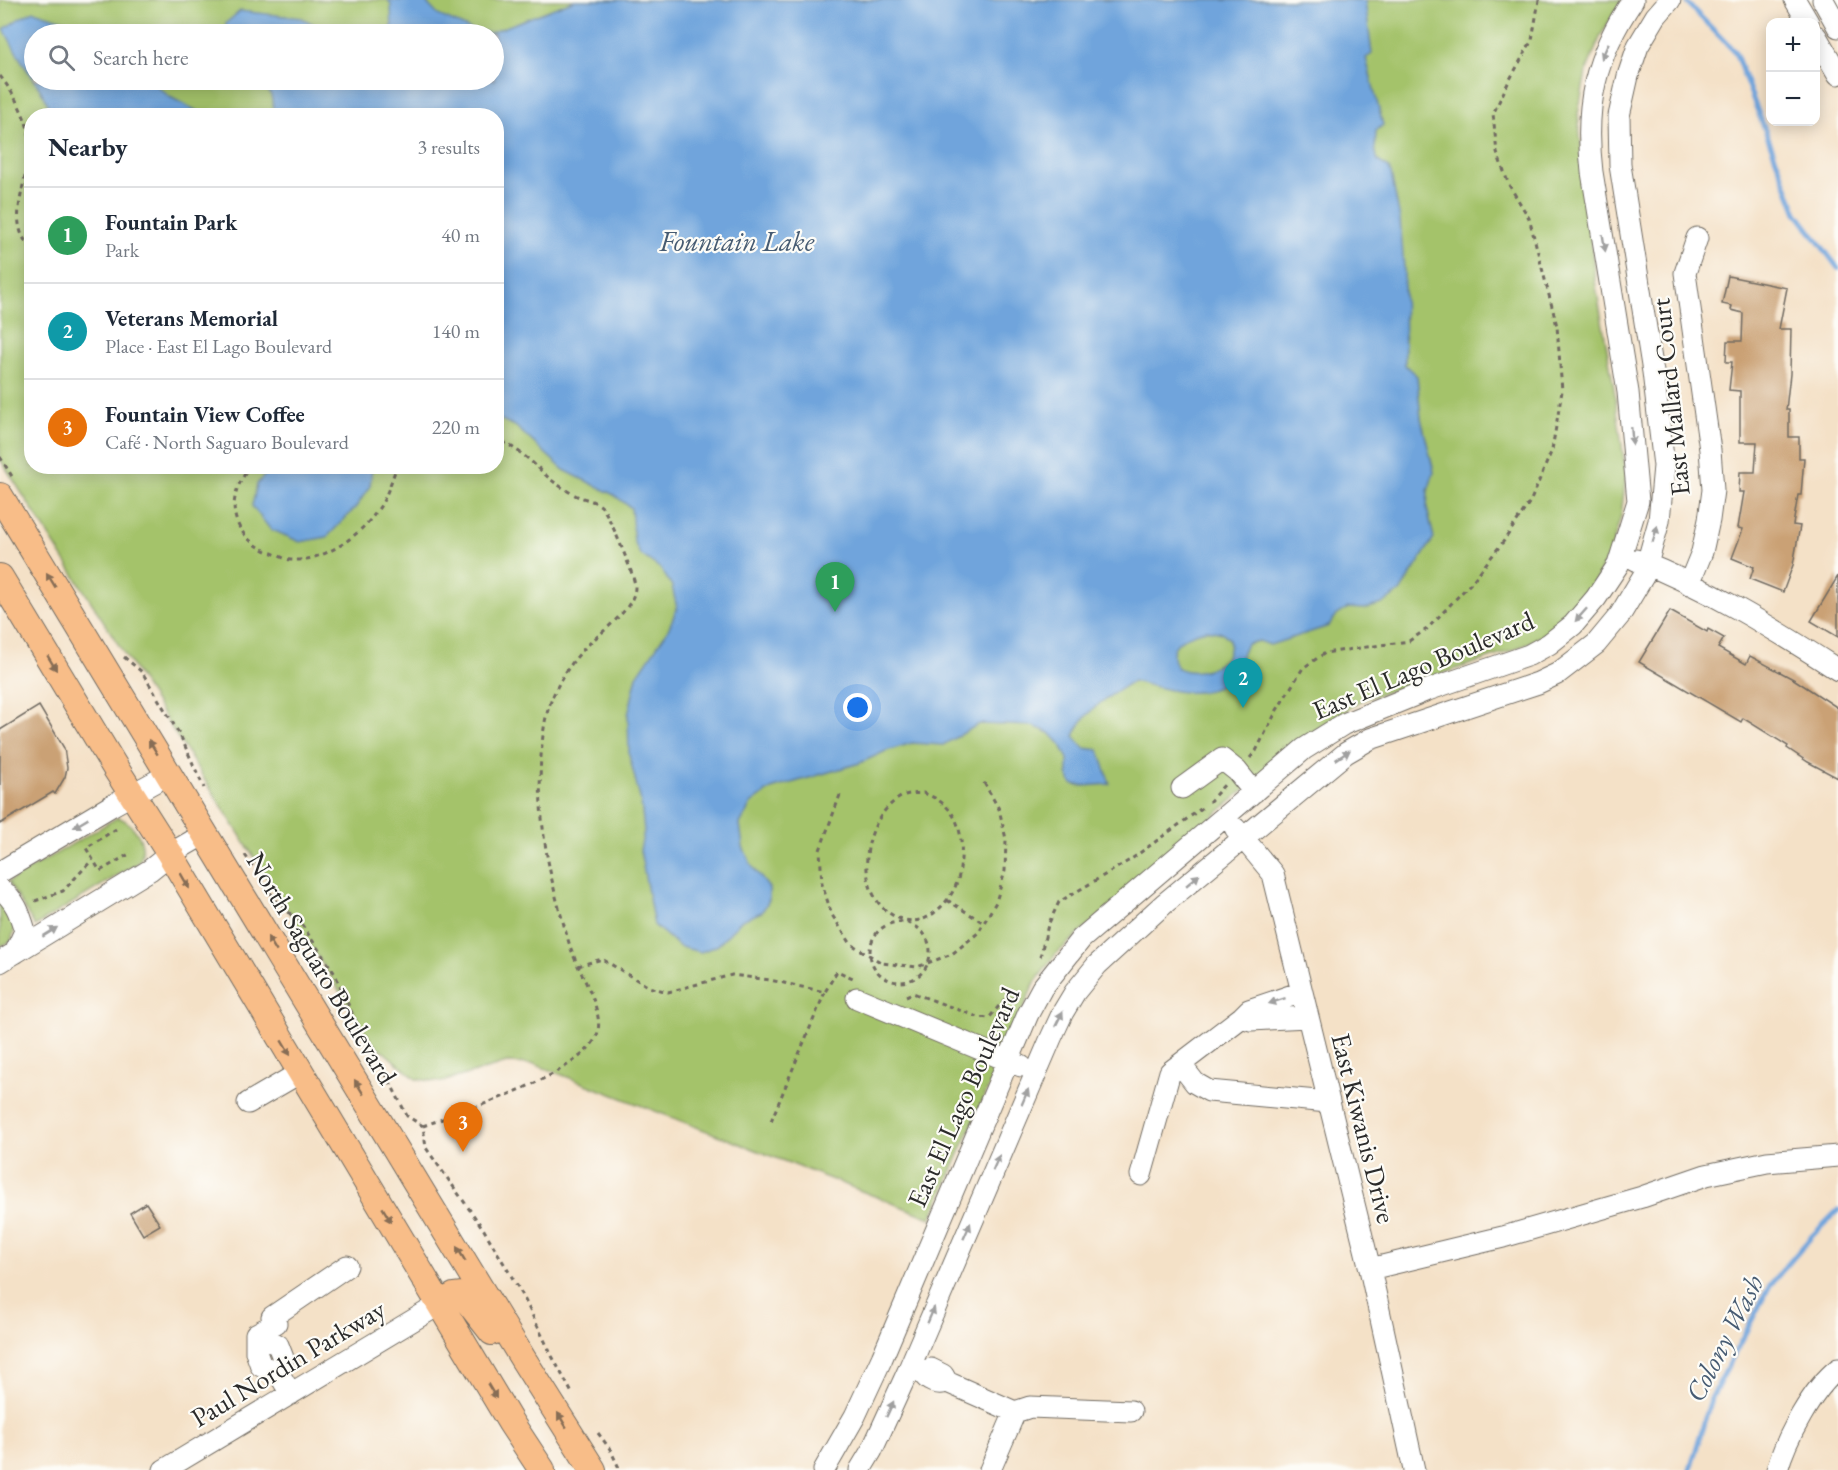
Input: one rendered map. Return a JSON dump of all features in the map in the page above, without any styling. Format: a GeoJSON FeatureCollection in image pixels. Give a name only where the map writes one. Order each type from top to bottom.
{"type":"FeatureCollection","features":[{"type":"Feature","properties":{"kind":"main road","name":"North Saguaro Boulevard"},"geometry":{"type":"LineString","coordinates":[[9,491],[170,774],[593,1470]]}},
{"type":"Feature","properties":{"kind":"main road"},"geometry":{"type":"LineString","coordinates":[[2,584],[170,854],[511,1423],[542,1470]]}},
{"type":"Feature","properties":{"kind":"main road"},"geometry":{"type":"LineString","coordinates":[[440,1304],[453,1296],[463,1295],[486,1327],[524,1359]]}},
{"type":"Feature","properties":{"kind":"street","name":"East El Lago Boulevard"},"geometry":{"type":"LineString","coordinates":[[824,1470],[855,1416],[882,1358],[1028,1014],[1042,988],[1081,939],[1304,749],[1344,724],[1425,691],[1529,655],[1549,644],[1573,625],[1596,598],[1618,564],[1638,501],[1628,392],[1589,144],[1589,113],[1599,64],[1618,22],[1633,0]]}},
{"type":"Feature","properties":{"kind":"street","name":"East El Lago Boulevard"},"geometry":{"type":"LineString","coordinates":[[978,1205],[1063,1012],[1097,965],[1165,903],[1325,768],[1346,753],[1370,739],[1538,683],[1557,674],[1596,644],[1620,615],[1644,575],[1659,521],[1664,466],[1653,372],[1620,165],[1619,116],[1638,46],[1656,16],[1670,0]]}},
{"type":"Feature","properties":{"kind":"street"},"geometry":{"type":"LineString","coordinates":[[1795,0],[1806,18]]}},
{"type":"Feature","properties":{"kind":"street"},"geometry":{"type":"LineString","coordinates":[[1823,0],[1838,27]]}},
{"type":"Feature","properties":{"kind":"street"},"geometry":{"type":"LineString","coordinates":[[1820,44],[1838,74]]}},
{"type":"Feature","properties":{"kind":"street","name":"East Mallard Court"},"geometry":{"type":"LineString","coordinates":[[1689,584],[1702,552],[1713,490],[1710,450],[1685,273],[1697,238]]}},
{"type":"Feature","properties":{"kind":"street"},"geometry":{"type":"LineString","coordinates":[[1621,555],[1647,564],[1717,597],[1769,626],[1838,670]]}},
{"type":"Feature","properties":{"kind":"street"},"geometry":{"type":"LineString","coordinates":[[1529,655],[1538,683]]}},
{"type":"Feature","properties":{"kind":"street"},"geometry":{"type":"LineString","coordinates":[[1182,788],[1222,759],[1237,771],[1254,792]]}},
{"type":"Feature","properties":{"kind":"street"},"geometry":{"type":"LineString","coordinates":[[0,872],[170,774]]}},
{"type":"Feature","properties":{"kind":"street","name":"East Kiwanis Drive"},"geometry":{"type":"LineString","coordinates":[[1225,816],[1273,874],[1370,1269],[1414,1470]]}},
{"type":"Feature","properties":{"kind":"street"},"geometry":{"type":"LineString","coordinates":[[7,958],[150,870],[170,854],[206,832]]}},
{"type":"Feature","properties":{"kind":"street"},"geometry":{"type":"LineString","coordinates":[[0,889],[9,895],[19,911],[26,931],[7,958]]}},
{"type":"Feature","properties":{"kind":"street"},"geometry":{"type":"LineString","coordinates":[[858,990],[1035,1073]]}},
{"type":"Feature","properties":{"kind":"street"},"geometry":{"type":"LineString","coordinates":[[1141,1175],[1170,1072],[1249,1010],[1302,992]]}},
{"type":"Feature","properties":{"kind":"street"},"geometry":{"type":"LineString","coordinates":[[1242,1017],[1251,1020],[1307,1017]]}},
{"type":"Feature","properties":{"kind":"street"},"geometry":{"type":"LineString","coordinates":[[1180,1065],[1195,1083],[1209,1090],[1328,1102]]}},
{"type":"Feature","properties":{"kind":"street"},"geometry":{"type":"LineString","coordinates":[[248,1103],[301,1072]]}},
{"type":"Feature","properties":{"kind":"street"},"geometry":{"type":"LineString","coordinates":[[1370,1269],[1503,1237],[1642,1197],[1706,1175],[1767,1162],[1838,1156]]}},
{"type":"Feature","properties":{"kind":"street"},"geometry":{"type":"LineString","coordinates":[[860,1470],[916,1370],[978,1205],[951,1196]]}},
{"type":"Feature","properties":{"kind":"street"},"geometry":{"type":"LineString","coordinates":[[291,1394],[278,1372],[283,1358],[278,1345],[256,1334],[276,1323],[272,1317],[347,1266]]}},
{"type":"Feature","properties":{"kind":"street","name":"Paul Nordin Parkway"},"geometry":{"type":"LineString","coordinates":[[165,1470],[440,1304]]}},
{"type":"Feature","properties":{"kind":"street"},"geometry":{"type":"LineString","coordinates":[[1777,1470],[1781,1455],[1807,1405],[1838,1369]]}},
{"type":"Feature","properties":{"kind":"street"},"geometry":{"type":"LineString","coordinates":[[916,1370],[927,1379],[939,1384],[947,1382],[1015,1412],[1030,1407],[1131,1411]]}},
{"type":"Feature","properties":{"kind":"street"},"geometry":{"type":"LineString","coordinates":[[990,1470],[1015,1412]]}},
{"type":"Feature","properties":{"kind":"path"},"geometry":{"type":"LineString","coordinates":[[1038,966],[1048,925],[1059,902],[1130,860],[1207,804],[1256,751],[1277,710],[1303,668],[1325,653],[1409,640],[1427,628],[1471,583],[1503,543],[1531,500],[1552,450],[1562,391],[1557,326],[1529,218],[1509,185],[1497,153],[1493,114],[1532,40],[1539,0]]}},
{"type":"Feature","properties":{"kind":"path"},"geometry":{"type":"LineString","coordinates":[[0,76],[16,102],[24,122]]}},
{"type":"Feature","properties":{"kind":"path"},"geometry":{"type":"LineString","coordinates":[[24,180],[17,222],[24,242]]}},
{"type":"Feature","properties":{"kind":"path"},"geometry":{"type":"LineString","coordinates":[[423,1126],[508,1094],[558,1072],[590,1047],[597,1034],[600,1018],[572,953],[551,880],[542,828],[540,764],[546,720],[557,685],[581,651],[629,605],[635,587],[632,571],[619,545],[610,517],[601,505],[575,495],[552,481],[514,447],[504,442]]}},
{"type":"Feature","properties":{"kind":"path"},"geometry":{"type":"LineString","coordinates":[[0,457],[9,491]]}},
{"type":"Feature","properties":{"kind":"path"},"geometry":{"type":"LineString","coordinates":[[246,474],[235,494],[234,516],[242,532],[261,548],[289,560],[313,558],[336,549],[355,534],[381,505],[394,474]]}},
{"type":"Feature","properties":{"kind":"path"},"geometry":{"type":"LineString","coordinates":[[118,653],[142,672],[180,735],[207,795]]}},
{"type":"Feature","properties":{"kind":"path"},"geometry":{"type":"LineString","coordinates":[[840,795],[820,850],[822,884],[832,915],[851,944],[882,963],[917,967],[952,954],[978,933],[996,902],[1005,871],[1006,839],[999,809],[983,781]]}},
{"type":"Feature","properties":{"kind":"path"},"geometry":{"type":"LineString","coordinates":[[871,955],[872,941],[884,926],[893,923],[906,921],[928,918],[942,908],[957,884],[962,838],[950,809],[938,798],[923,793],[907,794],[894,801],[874,826],[867,857],[870,889],[876,902],[886,912],[906,921],[920,929],[926,936],[929,946],[927,963],[920,974],[902,982],[882,976],[875,969],[871,955]]}},
{"type":"Feature","properties":{"kind":"path"},"geometry":{"type":"LineString","coordinates":[[116,830],[86,848],[100,871],[131,853]]}},
{"type":"Feature","properties":{"kind":"path"},"geometry":{"type":"LineString","coordinates":[[243,851],[274,898],[302,925],[335,974],[360,1032],[388,1078],[407,1116],[423,1126]]}},
{"type":"Feature","properties":{"kind":"path"},"geometry":{"type":"LineString","coordinates":[[19,911],[32,902],[63,891],[93,860]]}},
{"type":"Feature","properties":{"kind":"path"},"geometry":{"type":"LineString","coordinates":[[947,900],[984,923]]}},
{"type":"Feature","properties":{"kind":"path"},"geometry":{"type":"LineString","coordinates":[[578,966],[602,959],[649,987],[668,992],[732,975],[770,980],[825,992]]}},
{"type":"Feature","properties":{"kind":"path"},"geometry":{"type":"LineString","coordinates":[[771,1122],[825,992],[837,971],[844,973],[858,990]]}},
{"type":"Feature","properties":{"kind":"path"},"geometry":{"type":"LineString","coordinates":[[889,986],[892,980]]}},
{"type":"Feature","properties":{"kind":"path"},"geometry":{"type":"LineString","coordinates":[[904,997],[913,993],[978,1017],[989,1018],[1004,1000],[1011,998],[1021,1000]]}},
{"type":"Feature","properties":{"kind":"path"},"geometry":{"type":"LineString","coordinates":[[423,1126],[426,1148],[484,1230],[522,1294],[574,1396]]}},
{"type":"Feature","properties":{"kind":"path"},"geometry":{"type":"LineString","coordinates":[[591,1425],[609,1449],[620,1470]]}},
{"type":"Feature","properties":{"kind":"green space"},"geometry":{"type":"Polygon","coordinates":[[[0,0],[1622,0],[1601,35],[1586,72],[1578,114],[1595,281],[1614,388],[1626,475],[1621,516],[1611,550],[1592,587],[1568,616],[1543,635],[1514,650],[1362,700],[1302,739],[1055,955],[1034,984],[931,1218],[534,1064],[507,1063],[441,1082],[416,1079],[372,1042],[0,459],[0,0]]]}},
{"type":"Feature","properties":{"kind":"green space"},"geometry":{"type":"Polygon","coordinates":[[[118,817],[130,825],[139,836],[142,850],[138,863],[35,926],[8,882],[118,817]]]}},
{"type":"Feature","properties":{"kind":"green space"},"geometry":{"type":"Polygon","coordinates":[[[0,897],[17,921],[11,941],[0,947],[0,897]]]}},
{"type":"Feature","properties":{"kind":"water","name":"Fountain Lake"},"geometry":{"type":"Polygon","coordinates":[[[388,0],[424,0],[438,15],[458,24],[392,24],[391,5],[388,0]]]}},
{"type":"Feature","properties":{"kind":"water","name":"Fountain Lake"},"geometry":{"type":"Polygon","coordinates":[[[575,0],[1365,0],[1372,54],[1366,58],[1383,125],[1376,131],[1375,149],[1378,161],[1389,168],[1391,173],[1400,219],[1404,268],[1405,365],[1417,376],[1421,418],[1434,472],[1428,491],[1427,508],[1434,538],[1400,592],[1382,604],[1365,609],[1348,608],[1336,616],[1329,626],[1270,645],[1259,641],[1247,644],[1231,675],[1214,689],[1203,692],[1179,691],[1133,681],[1099,704],[1084,719],[1074,736],[1084,748],[1099,750],[1110,784],[1082,786],[1072,784],[1068,776],[1068,759],[1061,745],[1050,733],[1033,726],[979,724],[943,745],[912,743],[886,751],[860,763],[771,789],[751,804],[740,824],[743,847],[752,866],[769,888],[769,900],[762,912],[742,920],[718,945],[701,952],[680,947],[654,925],[640,850],[644,831],[641,802],[629,755],[628,715],[637,676],[668,630],[677,608],[672,586],[661,569],[640,554],[634,542],[631,508],[614,495],[564,470],[515,426],[504,421],[504,108],[274,108],[271,95],[267,90],[504,90],[504,28],[575,0]],[[1207,630],[1195,633],[1183,639],[1174,648],[1174,661],[1178,668],[1191,671],[1216,666],[1227,655],[1230,647],[1229,639],[1223,633],[1207,630]]]}},
{"type":"Feature","properties":{"kind":"water"},"geometry":{"type":"Polygon","coordinates":[[[34,11],[75,24],[24,24],[24,64],[4,29],[34,11]]]}},
{"type":"Feature","properties":{"kind":"water"},"geometry":{"type":"Polygon","coordinates":[[[240,11],[302,18],[313,24],[226,24],[240,11]]]}},
{"type":"Feature","properties":{"kind":"water"},"geometry":{"type":"Polygon","coordinates":[[[40,90],[162,90],[191,108],[49,108],[40,90]]]}},
{"type":"Feature","properties":{"kind":"water"},"geometry":{"type":"Polygon","coordinates":[[[266,474],[371,474],[370,486],[356,507],[327,537],[300,542],[270,529],[252,506],[257,484],[266,474]]]}},
{"type":"Feature","properties":{"kind":"building"},"geometry":{"type":"Polygon","coordinates":[[[1728,276],[1787,288],[1779,329],[1791,329],[1786,410],[1789,410],[1789,437],[1799,437],[1799,458],[1804,458],[1801,495],[1798,495],[1793,525],[1800,526],[1793,565],[1783,592],[1750,579],[1754,567],[1732,558],[1743,529],[1738,528],[1744,492],[1739,492],[1740,472],[1755,472],[1757,442],[1740,442],[1740,391],[1729,390],[1732,362],[1726,362],[1727,341],[1742,341],[1743,313],[1731,310],[1732,306],[1722,304],[1728,276]]]}},
{"type":"Feature","properties":{"kind":"building"},"geometry":{"type":"Polygon","coordinates":[[[1838,576],[1838,637],[1811,621],[1838,576]]]}},
{"type":"Feature","properties":{"kind":"building"},"geometry":{"type":"Polygon","coordinates":[[[1670,611],[1707,632],[1708,629],[1724,638],[1718,648],[1746,664],[1750,656],[1795,680],[1838,708],[1838,778],[1808,762],[1787,748],[1788,746],[1743,718],[1741,722],[1639,662],[1670,611]]]}},
{"type":"Feature","properties":{"kind":"building"},"geometry":{"type":"Polygon","coordinates":[[[39,706],[64,748],[67,768],[65,777],[55,794],[53,792],[0,824],[0,730],[39,706]]]}},
{"type":"Feature","properties":{"kind":"building"},"geometry":{"type":"Polygon","coordinates":[[[146,1203],[160,1225],[143,1235],[130,1213],[146,1203]]]}},
{"type":"Feature","properties":{"kind":"waterway"},"geometry":{"type":"LineString","coordinates":[[1688,4],[1735,52],[1797,213],[1838,268]]}},
{"type":"Feature","properties":{"kind":"waterway","name":"Colony Wash"},"geometry":{"type":"LineString","coordinates":[[1690,1470],[1711,1399],[1770,1285],[1838,1210]]}},
{"type":"Feature","properties":{"kind":"place","name":"Fountain Park"},"geometry":{"type":"Point","coordinates":[835,612]}},
{"type":"Feature","properties":{"kind":"place","name":"Veterans Memorial"},"geometry":{"type":"Point","coordinates":[1243,708]}},
{"type":"Feature","properties":{"kind":"place","name":"Fountain View Coffee"},"geometry":{"type":"Point","coordinates":[463,1152]}}]}
